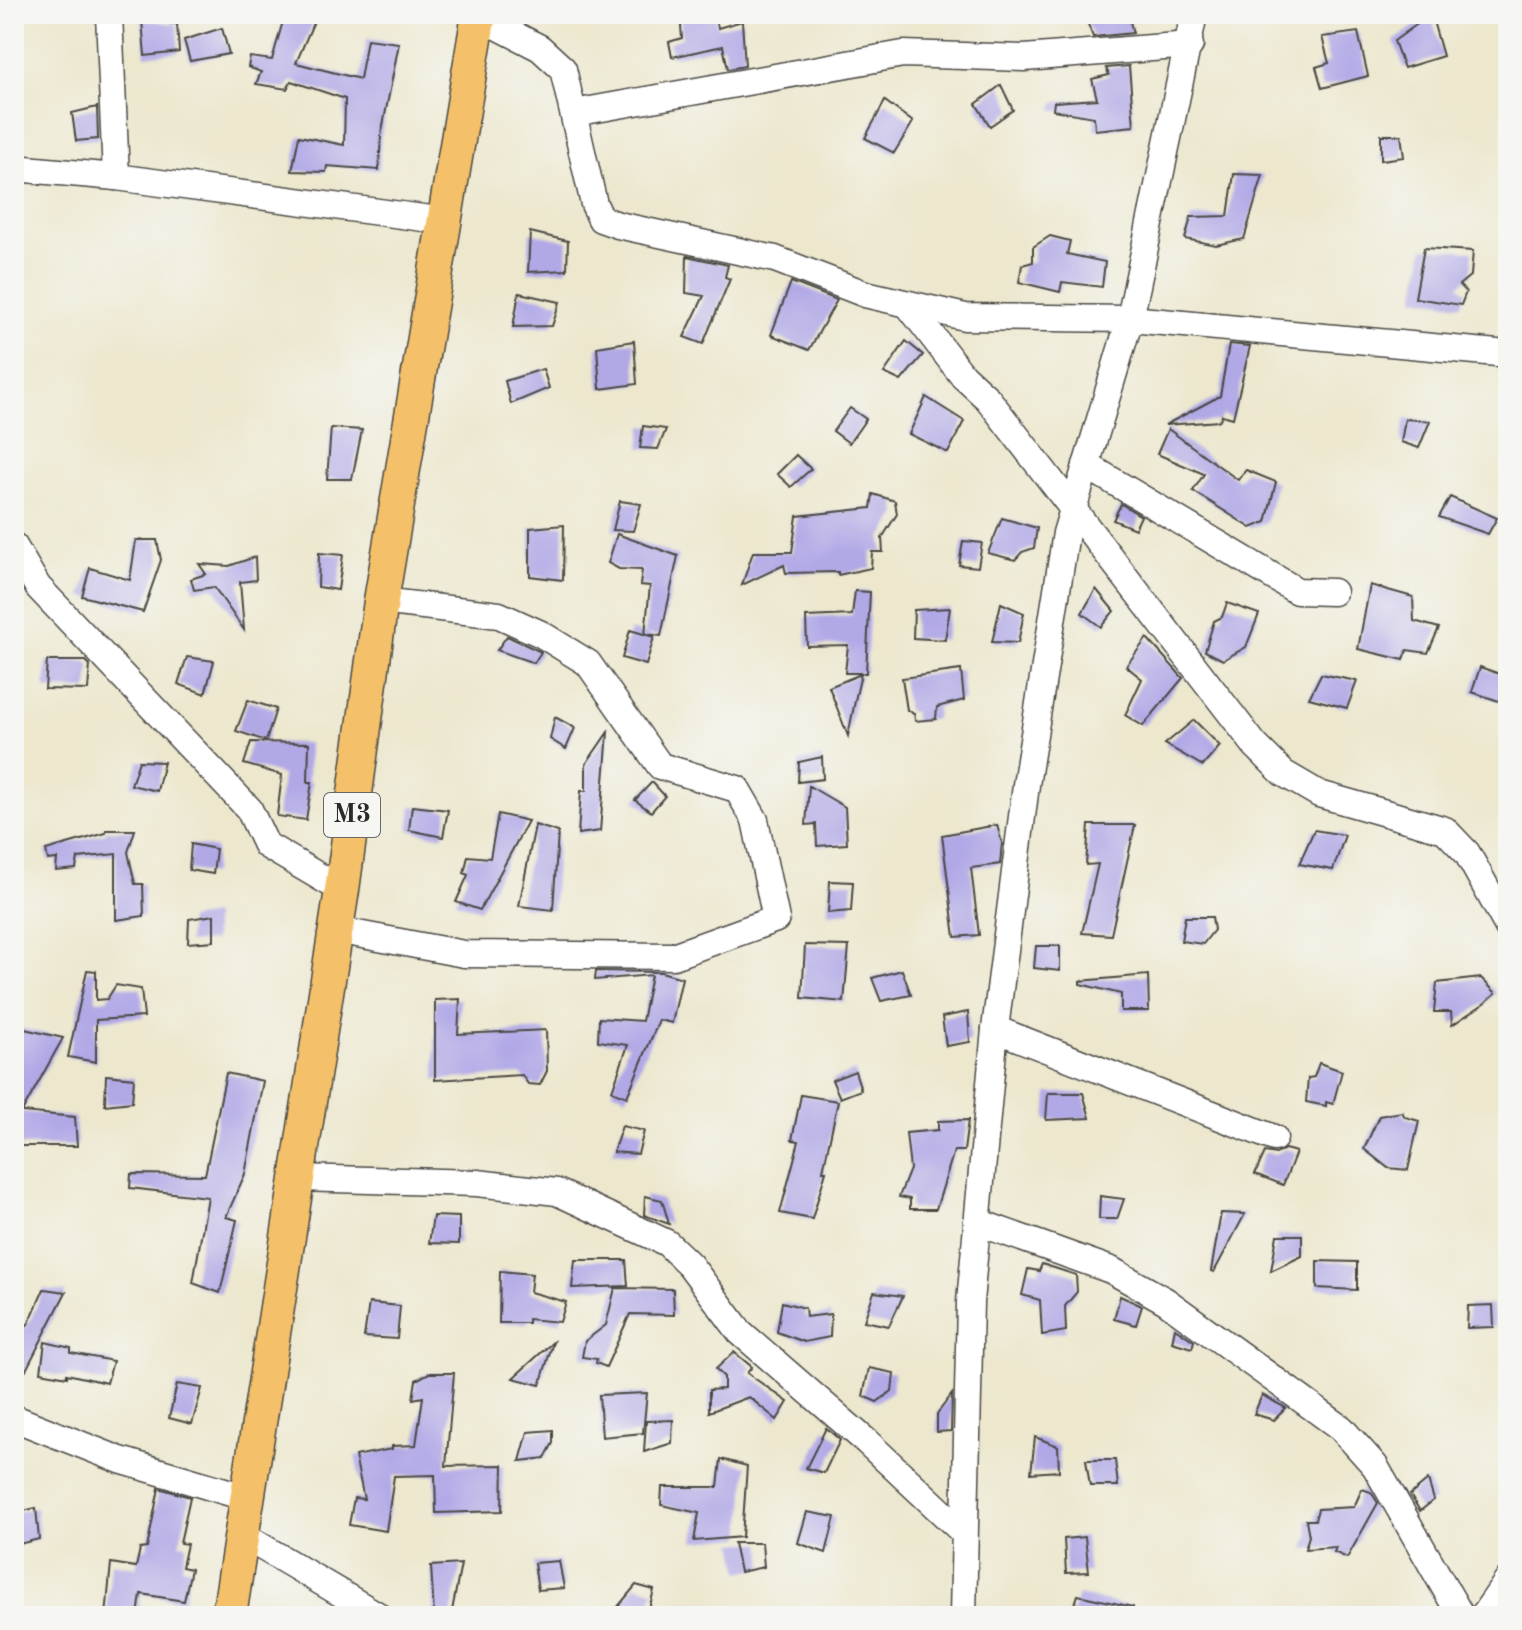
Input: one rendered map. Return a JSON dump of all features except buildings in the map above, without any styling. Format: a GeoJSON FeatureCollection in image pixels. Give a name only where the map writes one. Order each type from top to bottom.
{"type":"FeatureCollection","features":[{"type":"Feature","properties":{"kind":"main road","name":"M3"},"geometry":{"type":"LineString","coordinates":[[229,1616],[342,890],[381,601],[478,15]]}},
{"type":"Feature","properties":{"kind":"street"},"geometry":{"type":"LineString","coordinates":[[109,14],[116,177]]}},
{"type":"Feature","properties":{"kind":"street"},"geometry":{"type":"LineString","coordinates":[[963,1616],[970,1302],[995,1029],[1026,785],[1073,507],[1130,319],[1190,45],[1194,14]]}},
{"type":"Feature","properties":{"kind":"street"},"geometry":{"type":"LineString","coordinates":[[478,15],[540,48],[563,69],[594,204],[601,219],[775,259],[865,294],[965,317],[1130,319],[1508,354]]}},
{"type":"Feature","properties":{"kind":"street"},"geometry":{"type":"LineString","coordinates":[[574,113],[903,54],[1024,58],[1190,45]]}},
{"type":"Feature","properties":{"kind":"street"},"geometry":{"type":"LineString","coordinates":[[14,168],[116,177],[446,221]]}},
{"type":"Feature","properties":{"kind":"street"},"geometry":{"type":"LineString","coordinates":[[909,306],[1073,507],[1228,712],[1283,773],[1319,794],[1445,830],[1467,853],[1508,927]]}},
{"type":"Feature","properties":{"kind":"street"},"geometry":{"type":"LineString","coordinates":[[1086,465],[1297,591],[1333,592]]}},
{"type":"Feature","properties":{"kind":"street"},"geometry":{"type":"LineString","coordinates":[[14,546],[38,587],[249,809],[266,845],[342,890]]}},
{"type":"Feature","properties":{"kind":"street"},"geometry":{"type":"LineString","coordinates":[[336,930],[464,954],[673,956],[776,919],[755,820],[737,789],[660,766],[588,663],[541,634],[499,615],[381,601]]}},
{"type":"Feature","properties":{"kind":"street"},"geometry":{"type":"LineString","coordinates":[[995,1029],[1274,1138]]}},
{"type":"Feature","properties":{"kind":"street"},"geometry":{"type":"LineString","coordinates":[[297,1178],[477,1183],[557,1192],[667,1243],[690,1265],[740,1332],[867,1442],[963,1532]]}},
{"type":"Feature","properties":{"kind":"street"},"geometry":{"type":"LineString","coordinates":[[977,1222],[1111,1270],[1166,1301],[1341,1428],[1375,1466],[1461,1616]]}},
{"type":"Feature","properties":{"kind":"street"},"geometry":{"type":"LineString","coordinates":[[14,1418],[120,1460],[248,1498]]}},
{"type":"Feature","properties":{"kind":"street"},"geometry":{"type":"LineString","coordinates":[[242,1535],[379,1616]]}},
{"type":"Feature","properties":{"kind":"street"},"geometry":{"type":"LineString","coordinates":[[1483,1616],[1508,1580]]}}]}
